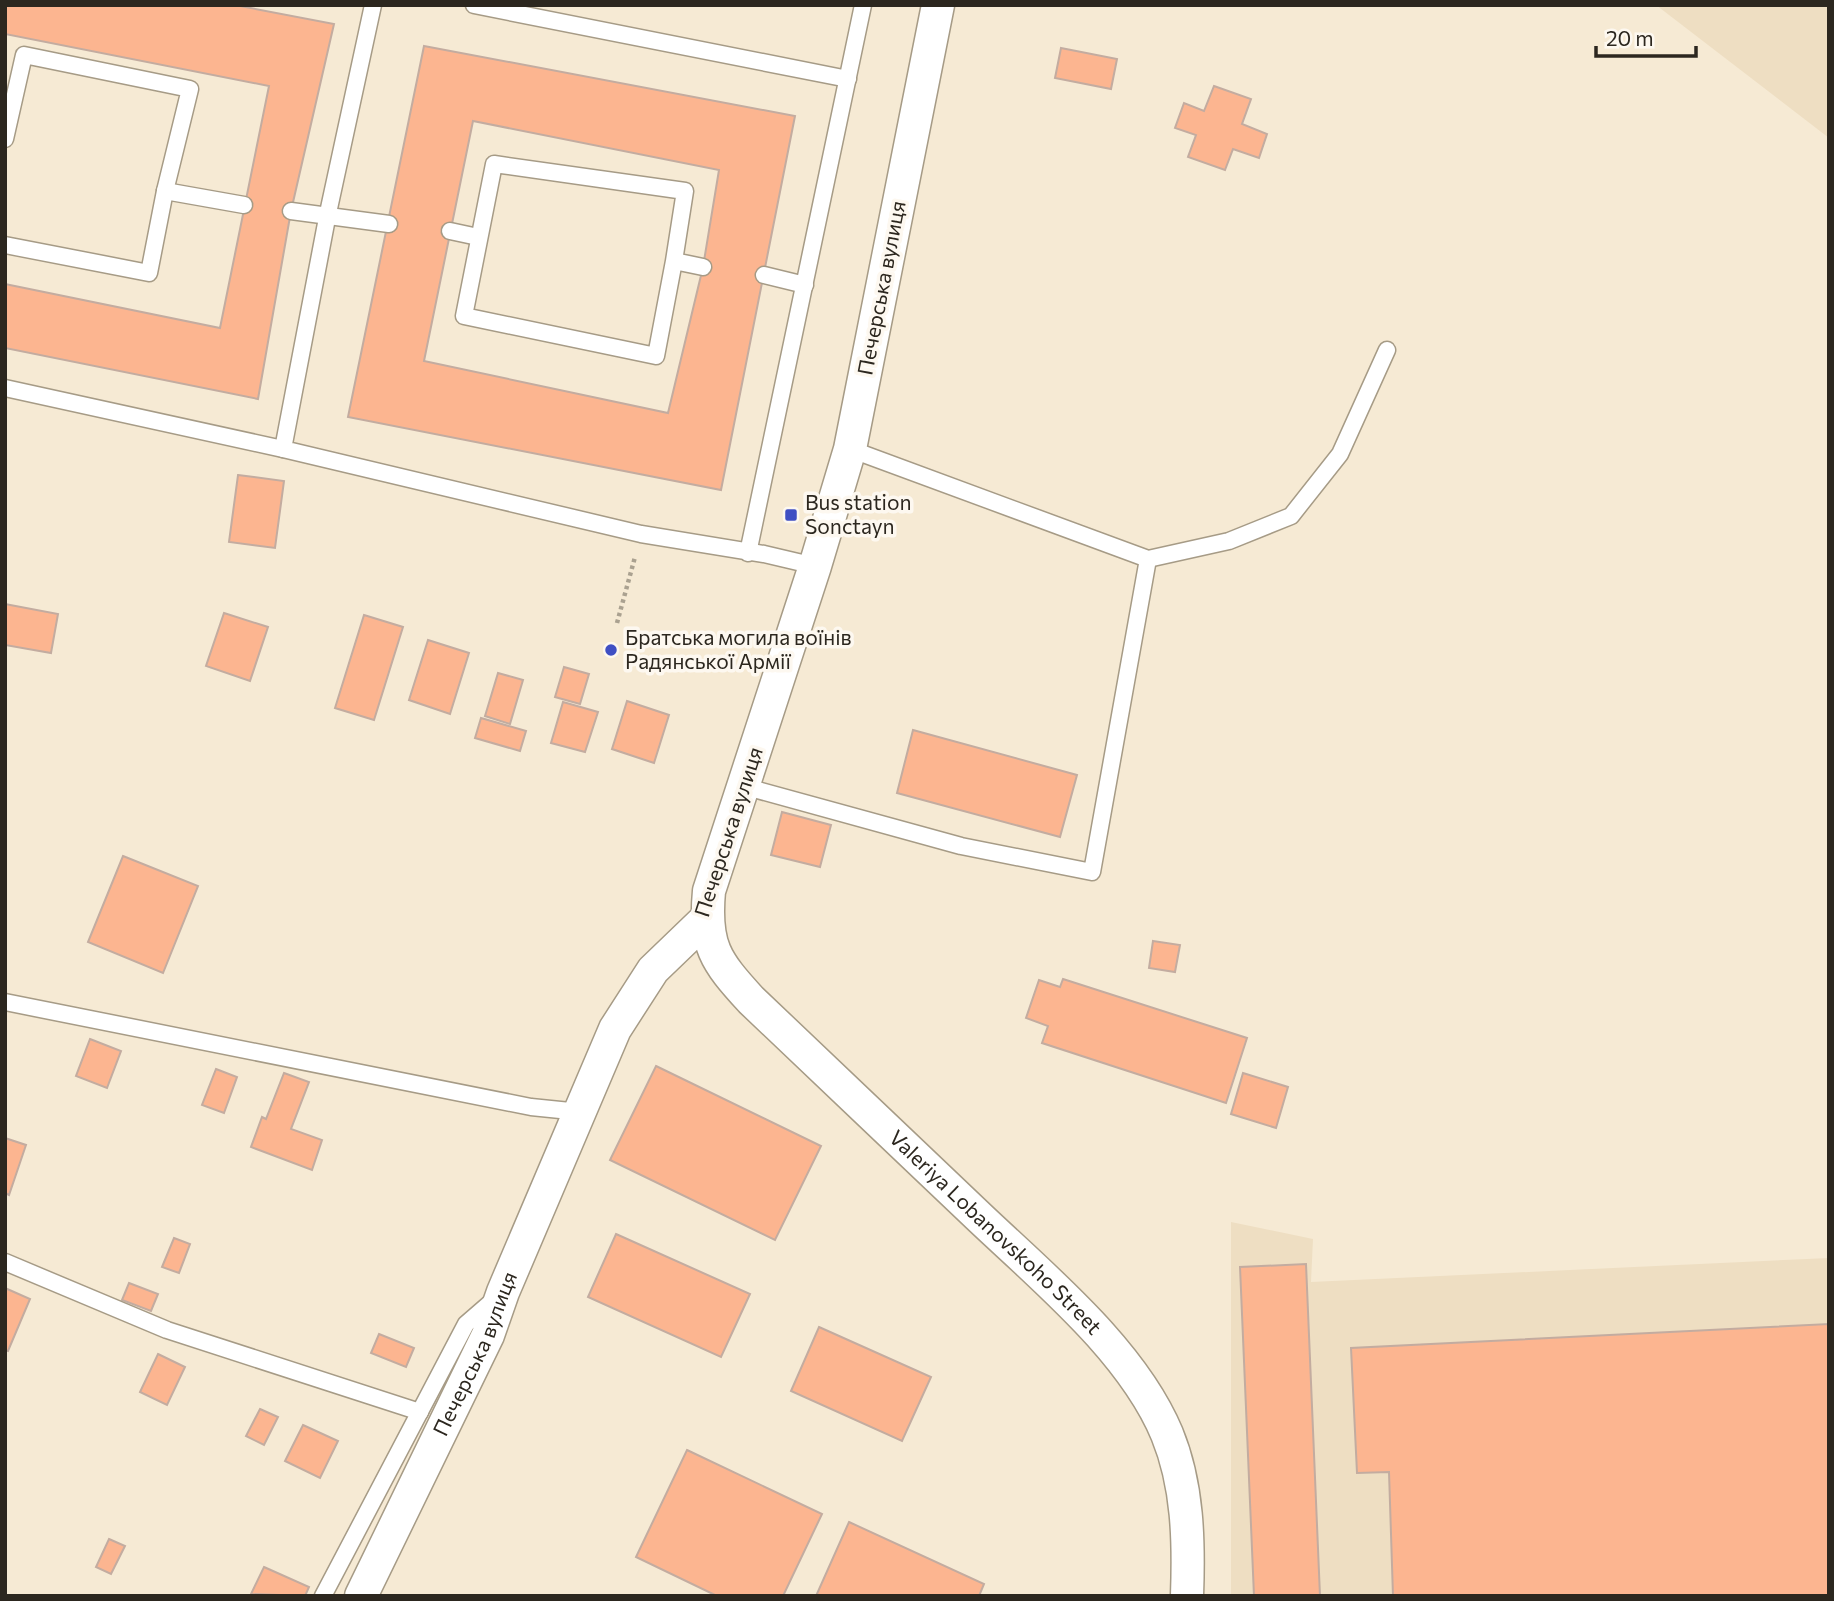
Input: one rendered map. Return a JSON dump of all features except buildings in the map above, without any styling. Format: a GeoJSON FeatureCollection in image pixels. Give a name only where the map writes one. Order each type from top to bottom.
{"type":"FeatureCollection","features":[{"type":"Feature","properties":{"kind":"street","name":"Печерська вулиця"},"geometry":{"type":"LineString","coordinates":[[361,1596],[488,1335],[503,1292],[615,1029],[653,970],[706,919],[709,891],[815,566],[850,449],[938,5]]}},
{"type":"Feature","properties":{"kind":"street","name":"Valeriya Lobanovskoho Street"},"geometry":{"type":"LineString","coordinates":[[706,919],[711,947],[729,976],[751,1000],[1054,1288],[1109,1346],[1149,1398],[1167,1434],[1185,1506],[1187,1596]]}},
{"type":"Feature","properties":{"kind":"lane"},"geometry":{"type":"LineString","coordinates":[[283,449],[328,213],[373,5]]}},
{"type":"Feature","properties":{"kind":"lane"},"geometry":{"type":"LineString","coordinates":[[474,5],[848,79]]}},
{"type":"Feature","properties":{"kind":"lane"},"geometry":{"type":"LineString","coordinates":[[748,553],[863,5]]}},
{"type":"Feature","properties":{"kind":"lane"},"geometry":{"type":"LineString","coordinates":[[5,139],[24,55],[190,89],[164,191],[149,273],[5,245]]}},
{"type":"Feature","properties":{"kind":"lane"},"geometry":{"type":"LineString","coordinates":[[494,164],[685,191],[674,261],[656,356],[464,316],[494,164]]}},
{"type":"Feature","properties":{"kind":"lane"},"geometry":{"type":"LineString","coordinates":[[164,191],[244,205]]}},
{"type":"Feature","properties":{"kind":"lane"},"geometry":{"type":"LineString","coordinates":[[291,211],[328,213],[389,224]]}},
{"type":"Feature","properties":{"kind":"lane"},"geometry":{"type":"LineString","coordinates":[[450,231],[478,237]]}},
{"type":"Feature","properties":{"kind":"lane"},"geometry":{"type":"LineString","coordinates":[[674,261],[703,267]]}},
{"type":"Feature","properties":{"kind":"lane"},"geometry":{"type":"LineString","coordinates":[[764,275],[805,285]]}},
{"type":"Feature","properties":{"kind":"lane"},"geometry":{"type":"LineString","coordinates":[[850,449],[1148,559],[1229,541],[1291,516],[1340,454],[1387,349]]}},
{"type":"Feature","properties":{"kind":"lane"},"geometry":{"type":"LineString","coordinates":[[5,388],[283,449],[641,534],[815,566]]}},
{"type":"Feature","properties":{"kind":"lane"},"geometry":{"type":"LineString","coordinates":[[743,786],[961,846],[1092,872],[1148,559]]}},
{"type":"Feature","properties":{"kind":"lane"},"geometry":{"type":"LineString","coordinates":[[5,1002],[530,1107],[580,1112]]}},
{"type":"Feature","properties":{"kind":"lane"},"geometry":{"type":"LineString","coordinates":[[5,1262],[167,1330],[420,1412]]}},
{"type":"Feature","properties":{"kind":"lane"},"geometry":{"type":"LineString","coordinates":[[323,1596],[466,1324],[503,1292]]}},
{"type":"Feature","properties":{"kind":"path"},"geometry":{"type":"LineString","coordinates":[[617,624],[641,534]]}},
{"type":"Feature","properties":{"kind":"shaded area"},"geometry":{"type":"Polygon","coordinates":[[[1656,5],[1829,5],[1829,138],[1656,5]]]}},
{"type":"Feature","properties":{"kind":"shaded area"},"geometry":{"type":"Polygon","coordinates":[[[1231,1222],[1313,1239],[1311,1282],[1829,1258],[1829,1596],[1231,1596],[1231,1222]]]}},
{"type":"Feature","properties":{"kind":"place","name":"Bus station Sonctayn"},"geometry":{"type":"Point","coordinates":[791,515]}},
{"type":"Feature","properties":{"kind":"place","name":"Братська могила воїнів Радянської Армії"},"geometry":{"type":"Point","coordinates":[611,650]}}]}
